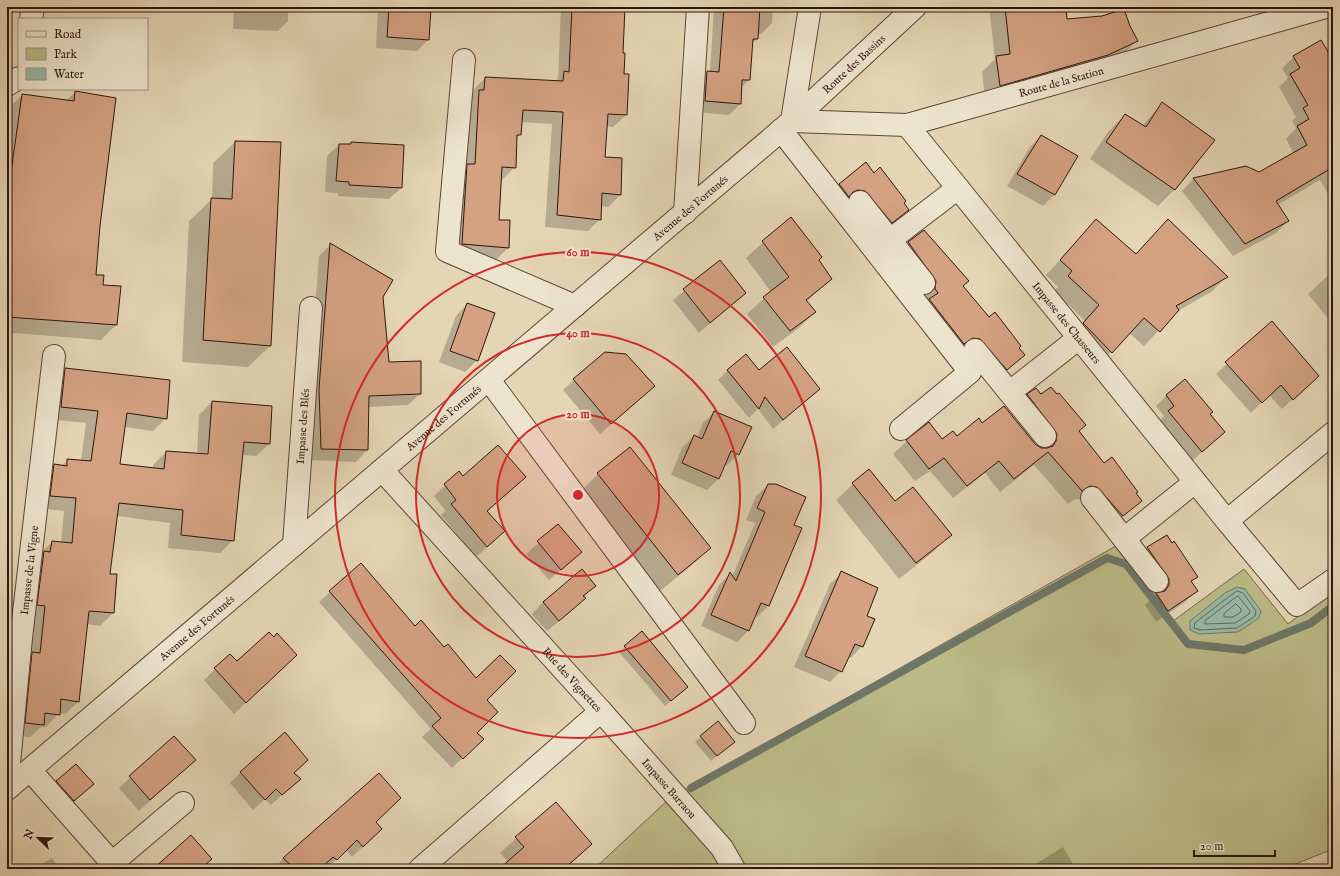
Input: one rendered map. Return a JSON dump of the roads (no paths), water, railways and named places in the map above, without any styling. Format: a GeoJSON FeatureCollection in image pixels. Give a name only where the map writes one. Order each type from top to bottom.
{"type":"FeatureCollection","features":[{"type":"Feature","properties":{"kind":"street"},"geometry":{"type":"LineString","coordinates":[[31,18],[33,7]]}},
{"type":"Feature","properties":{"kind":"street"},"geometry":{"type":"LineString","coordinates":[[685,213],[698,7]]}},
{"type":"Feature","properties":{"kind":"street"},"geometry":{"type":"LineString","coordinates":[[810,7],[787,126],[970,372],[901,429]]}},
{"type":"Feature","properties":{"kind":"street","name":"Route des Bassins"},"geometry":{"type":"LineString","coordinates":[[787,126],[915,7]]}},
{"type":"Feature","properties":{"kind":"street","name":"Route de la Station"},"geometry":{"type":"LineString","coordinates":[[787,126],[907,125],[1326,7]]}},
{"type":"Feature","properties":{"kind":"street"},"geometry":{"type":"LineString","coordinates":[[464,60],[447,251],[575,306]]}},
{"type":"Feature","properties":{"kind":"street"},"geometry":{"type":"LineString","coordinates":[[7,85],[18,79]]}},
{"type":"Feature","properties":{"kind":"street","name":"Impasse des Chasseurs"},"geometry":{"type":"LineString","coordinates":[[907,125],[1195,482],[1297,605],[1333,580]]}},
{"type":"Feature","properties":{"kind":"street","name":"Avenue des Fortunés"},"geometry":{"type":"LineString","coordinates":[[7,789],[787,126]]}},
{"type":"Feature","properties":{"kind":"street"},"geometry":{"type":"LineString","coordinates":[[890,240],[958,188]]}},
{"type":"Feature","properties":{"kind":"street"},"geometry":{"type":"LineString","coordinates":[[860,202],[924,284]]}},
{"type":"Feature","properties":{"kind":"street","name":"Impasse des Blés"},"geometry":{"type":"LineString","coordinates":[[294,545],[311,308]]}},
{"type":"Feature","properties":{"kind":"street"},"geometry":{"type":"LineString","coordinates":[[1010,392],[1079,338]]}},
{"type":"Feature","properties":{"kind":"street"},"geometry":{"type":"LineString","coordinates":[[976,350],[1045,436]]}},
{"type":"Feature","properties":{"kind":"street","name":"Impasse de la Vigne"},"geometry":{"type":"LineString","coordinates":[[7,784],[21,638],[54,356]]}},
{"type":"Feature","properties":{"kind":"street"},"geometry":{"type":"LineString","coordinates":[[489,380],[744,722]]}},
{"type":"Feature","properties":{"kind":"street"},"geometry":{"type":"LineString","coordinates":[[1227,521],[1333,433]]}},
{"type":"Feature","properties":{"kind":"street","name":"Rue des Vignettes"},"geometry":{"type":"LineString","coordinates":[[382,470],[601,711],[420,869]]}},
{"type":"Feature","properties":{"kind":"street"},"geometry":{"type":"LineString","coordinates":[[1124,539],[1195,482]]}},
{"type":"Feature","properties":{"kind":"street"},"geometry":{"type":"LineString","coordinates":[[1092,498],[1157,581]]}},
{"type":"Feature","properties":{"kind":"street","name":"Impasse Barraou"},"geometry":{"type":"LineString","coordinates":[[601,711],[722,848],[734,869]]}},
{"type":"Feature","properties":{"kind":"street"},"geometry":{"type":"LineString","coordinates":[[30,770],[112,863],[183,803]]}},
{"type":"Feature","properties":{"kind":"water"},"geometry":{"type":"Polygon","coordinates":[[[1237,587],[1245,589],[1261,611],[1259,618],[1238,632],[1199,634],[1190,630],[1190,621],[1225,593],[1237,587]]]}},
{"type":"Feature","properties":{"kind":"waterway"},"geometry":{"type":"LineString","coordinates":[[691,788],[1107,558],[1126,564],[1188,644],[1244,650],[1311,623],[1333,606]]}}]}
